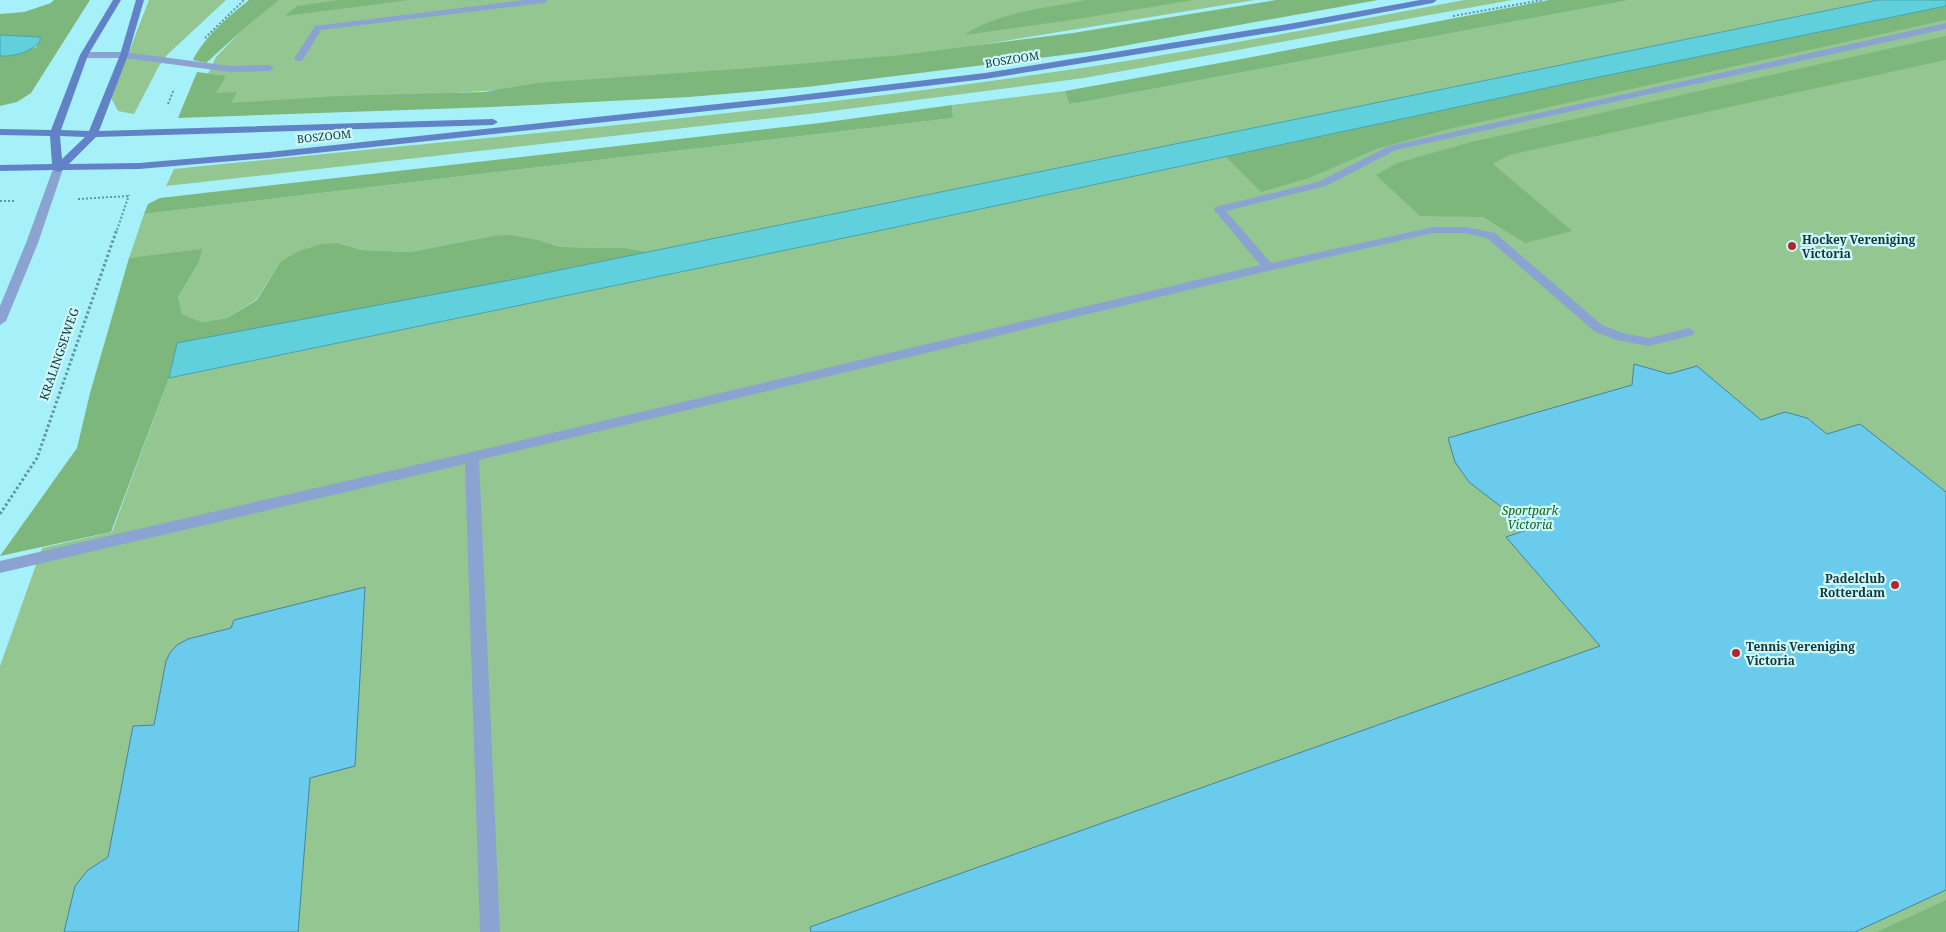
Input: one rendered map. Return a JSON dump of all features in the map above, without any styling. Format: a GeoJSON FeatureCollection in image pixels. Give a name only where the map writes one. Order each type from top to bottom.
{"type":"FeatureCollection","features":[{"type":"Feature","properties":{"kind":"main road"},"geometry":{"type":"LineString","coordinates":[[58,169],[55,134],[84,55],[117,0]]}},
{"type":"Feature","properties":{"kind":"main road"},"geometry":{"type":"LineString","coordinates":[[0,168],[58,169],[93,134],[124,55],[140,0]]}},
{"type":"Feature","properties":{"kind":"main road","name":"BOSZOOM"},"geometry":{"type":"LineString","coordinates":[[58,169],[139,166],[269,155],[784,100],[985,76],[1294,26],[1433,0]]}},
{"type":"Feature","properties":{"kind":"main road","name":"BOSZOOM"},"geometry":{"type":"LineString","coordinates":[[0,132],[93,134],[592,119]]}},
{"type":"Feature","properties":{"kind":"street"},"geometry":{"type":"LineString","coordinates":[[299,60],[318,28],[544,0]]}},
{"type":"Feature","properties":{"kind":"street"},"geometry":{"type":"LineString","coordinates":[[1268,267],[1219,209],[1322,184],[1393,148],[1946,26]]}},
{"type":"Feature","properties":{"kind":"street"},"geometry":{"type":"LineString","coordinates":[[84,55],[124,55],[230,69],[269,68]]}},
{"type":"Feature","properties":{"kind":"street"},"geometry":{"type":"LineString","coordinates":[[0,321],[32,243],[58,169]]}},
{"type":"Feature","properties":{"kind":"street"},"geometry":{"type":"LineString","coordinates":[[0,567],[472,458],[1268,267],[1433,230],[1465,230],[1491,235],[1598,328],[1620,337],[1649,342],[1689,332]]}},
{"type":"Feature","properties":{"kind":"street"},"geometry":{"type":"LineString","coordinates":[[472,458],[490,932]]}},
{"type":"Feature","properties":{"kind":"path","name":"KRALINGSEWEG"},"geometry":{"type":"LineString","coordinates":[[0,514],[37,458],[129,196]]}},
{"type":"Feature","properties":{"kind":"green space"},"geometry":{"type":"Polygon","coordinates":[[[54,0],[90,0],[31,93],[17,102],[0,106],[0,56],[36,47],[40,37],[0,35],[0,14],[24,12],[51,3],[54,0]]]}},
{"type":"Feature","properties":{"kind":"green space"},"geometry":{"type":"Polygon","coordinates":[[[149,0],[226,0],[167,55],[159,66],[134,114],[118,111],[111,98],[149,0]]]}},
{"type":"Feature","properties":{"kind":"green space"},"geometry":{"type":"Polygon","coordinates":[[[249,0],[279,0],[206,63],[193,60],[210,35],[249,0]]]}},
{"type":"Feature","properties":{"kind":"green space"},"geometry":{"type":"Polygon","coordinates":[[[271,0],[1255,0],[936,52],[624,82],[191,110],[216,57],[271,0]]]}},
{"type":"Feature","properties":{"kind":"green space"},"geometry":{"type":"Polygon","coordinates":[[[339,0],[409,0],[285,16],[297,6],[339,0]]]}},
{"type":"Feature","properties":{"kind":"green space"},"geometry":{"type":"Polygon","coordinates":[[[1087,0],[1194,0],[964,35],[978,27],[1007,16],[1087,0]]]}},
{"type":"Feature","properties":{"kind":"green space"},"geometry":{"type":"Polygon","coordinates":[[[1276,0],[1378,0],[1095,51],[807,87],[689,97],[492,107],[178,118],[197,72],[226,76],[216,93],[237,92],[231,103],[338,96],[484,92],[537,83],[901,55],[1073,33],[1276,0]]]}},
{"type":"Feature","properties":{"kind":"green space"},"geometry":{"type":"Polygon","coordinates":[[[1464,0],[1512,0],[1084,78],[809,114],[166,186],[174,169],[600,127],[920,90],[1026,76],[1245,41],[1464,0]]]}},
{"type":"Feature","properties":{"kind":"green space"},"geometry":{"type":"Polygon","coordinates":[[[1549,0],[1630,0],[1077,103],[1069,104],[1065,91],[1247,58],[1549,0]]]}},
{"type":"Feature","properties":{"kind":"green space"},"geometry":{"type":"Polygon","coordinates":[[[1630,0],[1878,0],[648,252],[626,248],[561,247],[539,240],[492,236],[410,252],[362,250],[338,243],[280,262],[257,299],[227,318],[202,322],[182,314],[178,297],[199,262],[129,258],[144,214],[953,118],[952,105],[1065,91],[1069,104],[1077,103],[1630,0]]]}},
{"type":"Feature","properties":{"kind":"green space","name":"Sportpark Victoria"},"geometry":{"type":"Polygon","coordinates":[[[1946,6],[1946,932],[0,932],[0,666],[42,548],[112,532],[169,378],[873,232],[1565,84],[1946,6]]]}},
{"type":"Feature","properties":{"kind":"green space"},"geometry":{"type":"Polygon","coordinates":[[[1946,6],[1946,20],[1453,128],[1376,149],[1309,178],[1261,192],[1226,157],[1565,84],[1946,6]]]}},
{"type":"Feature","properties":{"kind":"green space"},"geometry":{"type":"Polygon","coordinates":[[[1946,36],[1946,60],[1509,155],[1493,164],[1572,231],[1525,243],[1483,217],[1420,216],[1376,175],[1397,163],[1471,142],[1946,36]]]}},
{"type":"Feature","properties":{"kind":"green space"},"geometry":{"type":"Polygon","coordinates":[[[952,105],[953,118],[144,214],[148,204],[160,198],[820,123],[952,105]]]}},
{"type":"Feature","properties":{"kind":"green space"},"geometry":{"type":"Polygon","coordinates":[[[509,235],[539,240],[561,247],[626,248],[648,252],[516,279],[171,367],[169,378],[111,532],[0,556],[77,448],[90,393],[129,258],[202,249],[199,262],[178,297],[182,314],[202,322],[227,318],[257,300],[280,262],[297,252],[321,244],[338,243],[362,250],[410,252],[492,236],[509,235]]]}},
{"type":"Feature","properties":{"kind":"green space"},"geometry":{"type":"Polygon","coordinates":[[[1946,900],[1946,932],[1877,932],[1946,900]]]}},
{"type":"Feature","properties":{"kind":"water"},"geometry":{"type":"Polygon","coordinates":[[[1878,0],[1946,0],[1946,6],[1565,84],[873,232],[169,378],[177,343],[516,279],[1878,0]]]}},
{"type":"Feature","properties":{"kind":"water"},"geometry":{"type":"Polygon","coordinates":[[[0,35],[40,37],[40,41],[37,45],[22,53],[0,56],[0,35]]]}},
{"type":"Feature","properties":{"kind":"building","name":"Tennis Vereniging Victoria"},"geometry":{"type":"Polygon","coordinates":[[[1634,364],[1669,374],[1697,366],[1761,420],[1785,412],[1807,418],[1827,434],[1860,424],[1946,492],[1946,890],[1855,932],[811,932],[810,927],[1600,646],[1506,537],[1530,529],[1469,482],[1455,462],[1448,438],[1632,385],[1634,364]]]}},
{"type":"Feature","properties":{"kind":"building"},"geometry":{"type":"Polygon","coordinates":[[[365,587],[355,766],[310,778],[298,932],[64,932],[75,886],[88,870],[108,857],[133,726],[154,725],[166,661],[170,653],[177,645],[188,639],[231,628],[234,620],[365,587]]]}},
{"type":"Feature","properties":{"kind":"place","name":"Hockey Vereniging Victoria"},"geometry":{"type":"Point","coordinates":[1792,246]}},
{"type":"Feature","properties":{"kind":"place","name":"Padelclub Rotterdam"},"geometry":{"type":"Point","coordinates":[1895,585]}},
{"type":"Feature","properties":{"kind":"place","name":"Tennis Vereniging Victoria"},"geometry":{"type":"Point","coordinates":[1736,653]}}]}
